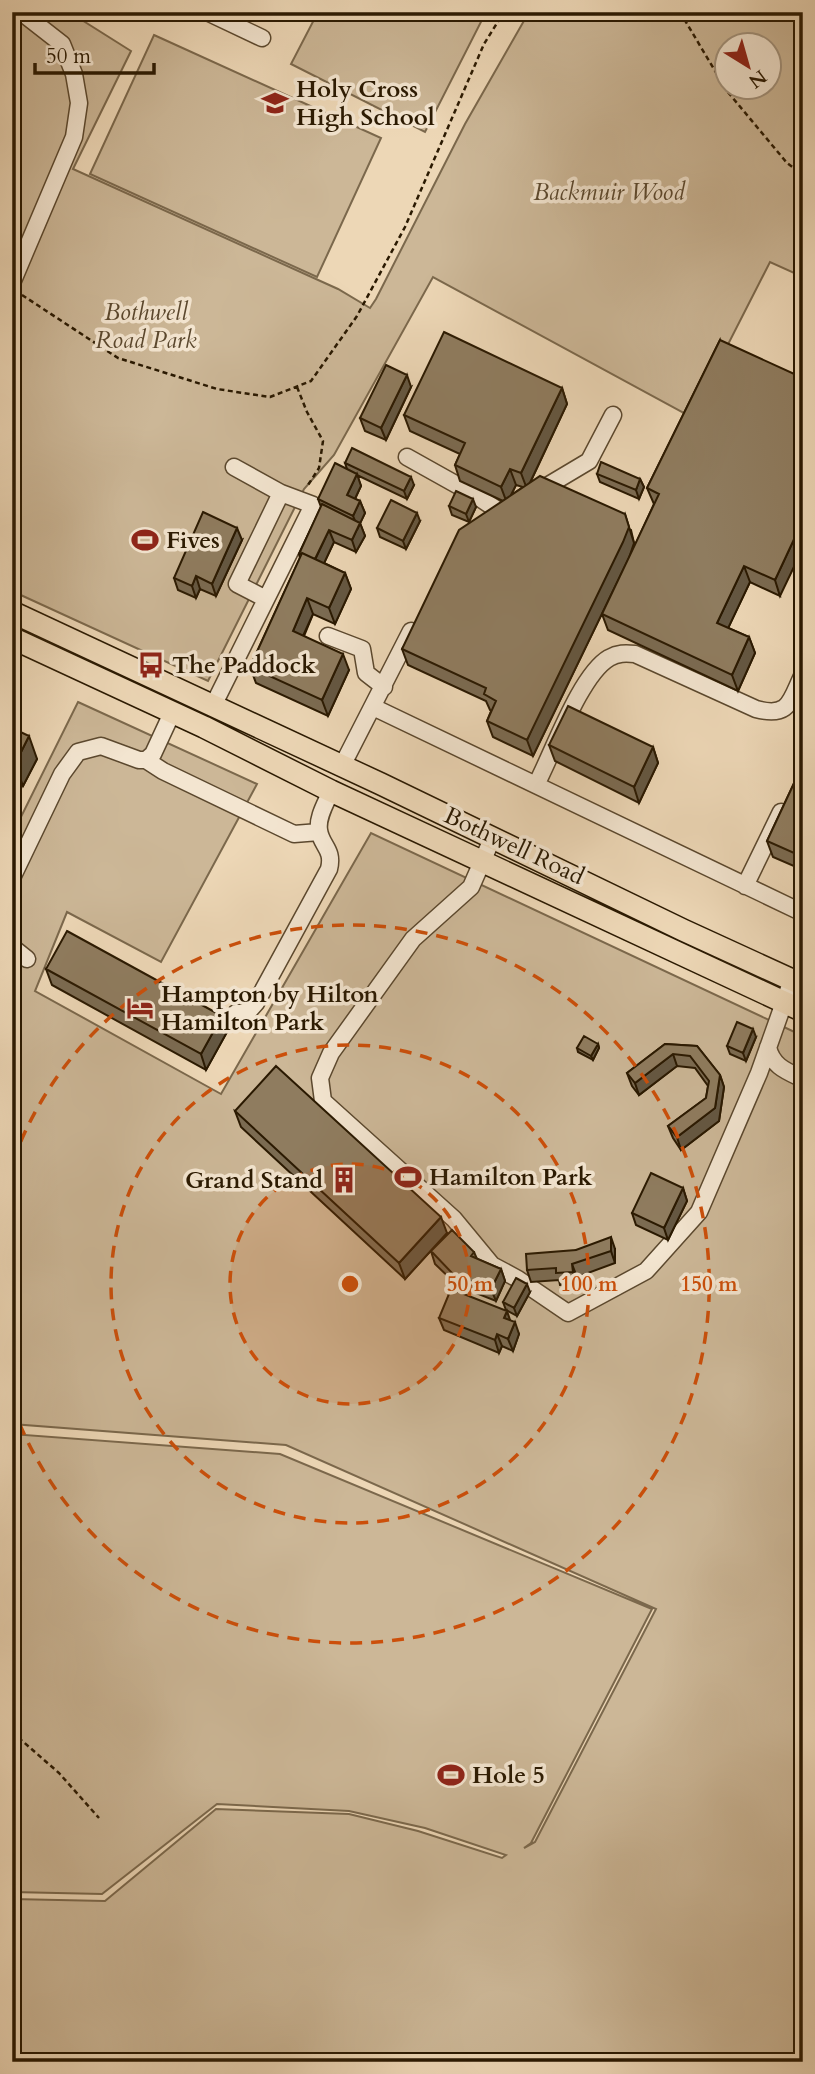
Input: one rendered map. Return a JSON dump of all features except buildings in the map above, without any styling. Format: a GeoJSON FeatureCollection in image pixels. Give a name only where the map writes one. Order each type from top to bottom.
{"type":"FeatureCollection","features":[{"type":"Feature","properties":{"kind":"main road","name":"Bothwell Road"},"geometry":{"type":"LineString","coordinates":[[12,612],[797,983]]}},
{"type":"Feature","properties":{"kind":"main road","name":"Bothwell Road"},"geometry":{"type":"LineString","coordinates":[[12,638],[793,1007]]}},
{"type":"Feature","properties":{"kind":"main road"},"geometry":{"type":"LineString","coordinates":[[204,727],[213,706]]}},
{"type":"Feature","properties":{"kind":"main road"},"geometry":{"type":"LineString","coordinates":[[331,791],[342,766]]}},
{"type":"Feature","properties":{"kind":"street"},"geometry":{"type":"LineString","coordinates":[[16,288],[74,137],[79,103],[74,74],[62,44],[21,12]]}},
{"type":"Feature","properties":{"kind":"street"},"geometry":{"type":"LineString","coordinates":[[207,12],[262,38]]}},
{"type":"Feature","properties":{"kind":"street"},"geometry":{"type":"LineString","coordinates":[[482,522],[513,507],[589,461],[613,415]]}},
{"type":"Feature","properties":{"kind":"street"},"geometry":{"type":"LineString","coordinates":[[407,457],[475,495],[513,507]]}},
{"type":"Feature","properties":{"kind":"street"},"geometry":{"type":"LineString","coordinates":[[213,706],[313,505],[281,493],[234,467]]}},
{"type":"Feature","properties":{"kind":"street"},"geometry":{"type":"LineString","coordinates":[[266,599],[237,584],[281,493]]}},
{"type":"Feature","properties":{"kind":"street"},"geometry":{"type":"LineString","coordinates":[[342,766],[420,614]]}},
{"type":"Feature","properties":{"kind":"street"},"geometry":{"type":"LineString","coordinates":[[328,636],[362,649],[366,673],[384,687]]}},
{"type":"Feature","properties":{"kind":"street"},"geometry":{"type":"LineString","coordinates":[[536,785],[576,701],[598,667],[610,657],[623,652],[635,654],[756,709],[771,713],[779,712],[786,706],[803,674]]}},
{"type":"Feature","properties":{"kind":"street"},"geometry":{"type":"LineString","coordinates":[[373,707],[803,913]]}},
{"type":"Feature","properties":{"kind":"street"},"geometry":{"type":"LineString","coordinates":[[146,760],[153,754],[172,713]]}},
{"type":"Feature","properties":{"kind":"street"},"geometry":{"type":"LineString","coordinates":[[12,878],[62,774],[78,752],[101,746],[146,760],[163,771],[294,834],[319,832]]}},
{"type":"Feature","properties":{"kind":"street"},"geometry":{"type":"LineString","coordinates":[[236,1013],[247,1013],[256,1003],[329,869],[330,853],[319,832],[320,816],[331,791]]}},
{"type":"Feature","properties":{"kind":"street"},"geometry":{"type":"LineString","coordinates":[[745,886],[786,802]]}},
{"type":"Feature","properties":{"kind":"street"},"geometry":{"type":"LineString","coordinates":[[492,839],[471,887],[413,939],[331,1053],[320,1079],[323,1101],[454,1219],[492,1265],[568,1313],[646,1271],[699,1212],[768,1047],[793,1007],[797,983]]}},
{"type":"Feature","properties":{"kind":"street"},"geometry":{"type":"LineString","coordinates":[[12,947],[27,959]]}},
{"type":"Feature","properties":{"kind":"street"},"geometry":{"type":"LineString","coordinates":[[768,1047],[776,1065],[803,1079]]}},
{"type":"Feature","properties":{"kind":"path"},"geometry":{"type":"LineString","coordinates":[[16,288],[118,358],[216,389],[270,397],[311,381],[357,316],[405,227],[484,44],[504,12]]}},
{"type":"Feature","properties":{"kind":"path"},"geometry":{"type":"LineString","coordinates":[[680,12],[727,91],[788,163],[803,174]]}},
{"type":"Feature","properties":{"kind":"path"},"geometry":{"type":"LineString","coordinates":[[297,387],[323,441],[319,468],[299,500]]}},
{"type":"Feature","properties":{"kind":"path"},"geometry":{"type":"LineString","coordinates":[[12,1732],[59,1773],[99,1818]]}},
{"type":"Feature","properties":{"kind":"green space"},"geometry":{"type":"Polygon","coordinates":[[[12,12],[69,12],[131,51],[73,169],[338,289],[370,308],[465,124],[529,12],[803,12],[803,277],[770,262],[691,417],[433,277],[334,455],[304,489],[208,681],[12,591],[12,12]]]}},
{"type":"Feature","properties":{"kind":"green space"},"geometry":{"type":"Polygon","coordinates":[[[318,12],[486,12],[425,132],[291,64],[318,12]]]}},
{"type":"Feature","properties":{"kind":"green space"},"geometry":{"type":"Polygon","coordinates":[[[154,35],[381,138],[317,277],[90,174],[154,35]]]}},
{"type":"Feature","properties":{"kind":"green space"},"geometry":{"type":"Polygon","coordinates":[[[78,702],[257,784],[161,962],[67,912],[35,991],[221,1094],[371,833],[803,1036],[803,2062],[12,2062],[12,1899],[105,1901],[216,1809],[349,1814],[418,1831],[502,1858],[506,1855],[425,1828],[349,1811],[217,1804],[102,1894],[12,1892],[12,1434],[280,1454],[652,1609],[531,1843],[524,1848],[535,1842],[656,1609],[286,1445],[12,1424],[12,835],[78,702]]]}},
{"type":"Feature","properties":{"kind":"place","name":"Holy Cross High School"},"geometry":{"type":"Point","coordinates":[275,103]}},
{"type":"Feature","properties":{"kind":"place","name":"Fives"},"geometry":{"type":"Point","coordinates":[145,540]}},
{"type":"Feature","properties":{"kind":"place","name":"The Paddock"},"geometry":{"type":"Point","coordinates":[151,665]}},
{"type":"Feature","properties":{"kind":"place","name":"Hampton by Hilton Hamilton Park"},"geometry":{"type":"Point","coordinates":[140,1008]}},
{"type":"Feature","properties":{"kind":"place","name":"Hamilton Park"},"geometry":{"type":"Point","coordinates":[408,1177]}},
{"type":"Feature","properties":{"kind":"place","name":"Grand Stand"},"geometry":{"type":"Point","coordinates":[344,1180]}},
{"type":"Feature","properties":{"kind":"place","name":"Hole 5"},"geometry":{"type":"Point","coordinates":[451,1775]}},
{"type":"Feature","properties":{"kind":"park label","name":"Backmuir Wood"},"geometry":{"type":"Point","coordinates":[609,192]}},
{"type":"Feature","properties":{"kind":"park label","name":"Bothwell Road Park"},"geometry":{"type":"Point","coordinates":[146,326]}}]}
